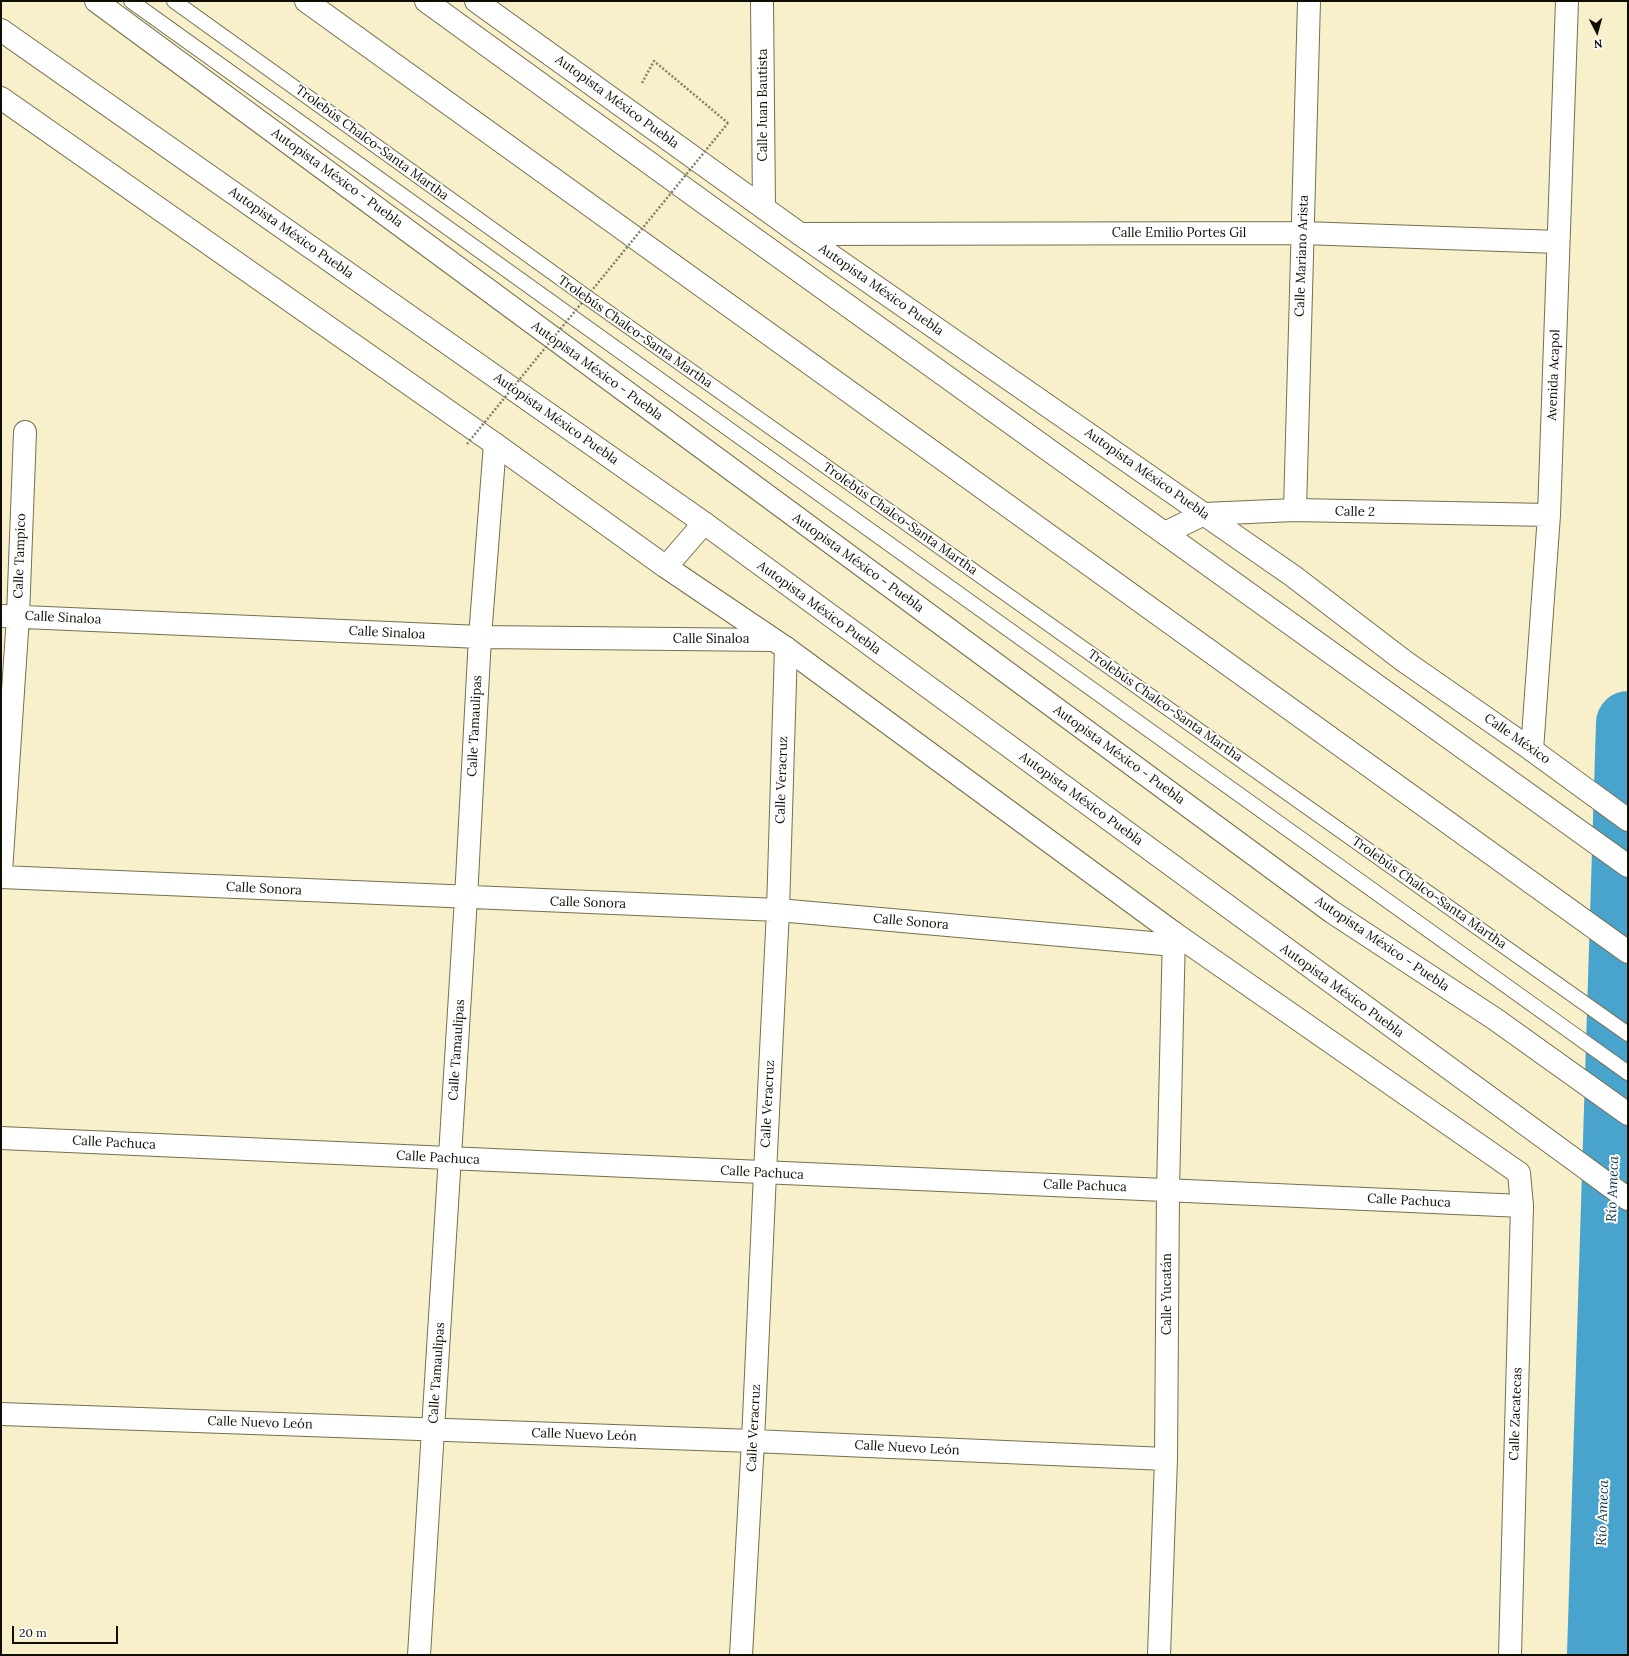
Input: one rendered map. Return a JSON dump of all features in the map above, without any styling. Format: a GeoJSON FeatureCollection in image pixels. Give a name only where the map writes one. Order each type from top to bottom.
{"type":"FeatureCollection","features":[{"type":"Feature","properties":{"kind":"main road","name":"Autopista México - Puebla"},"geometry":{"type":"LineString","coordinates":[[96,1],[1332,912],[1494,1019],[1628,1114]]}},
{"type":"Feature","properties":{"kind":"main road"},"geometry":{"type":"LineString","coordinates":[[306,1],[1583,922],[1628,952]]}},
{"type":"Feature","properties":{"kind":"main road"},"geometry":{"type":"LineString","coordinates":[[426,1],[1628,866]]}},
{"type":"Feature","properties":{"kind":"main road","name":"Autopista México Puebla"},"geometry":{"type":"LineString","coordinates":[[476,1],[800,234],[1293,576],[1404,661]]}},
{"type":"Feature","properties":{"kind":"main road","name":"Calle Juan Bautista"},"geometry":{"type":"LineString","coordinates":[[762,1],[764,208]]}},
{"type":"Feature","properties":{"kind":"main road","name":"Calle Mariano Arista"},"geometry":{"type":"LineString","coordinates":[[1295,510],[1309,1]]}},
{"type":"Feature","properties":{"kind":"main road","name":"Avenida Acapol"},"geometry":{"type":"LineString","coordinates":[[1538,753],[1549,516],[1567,1]]}},
{"type":"Feature","properties":{"kind":"main road","name":"Autopista México Puebla"},"geometry":{"type":"LineString","coordinates":[[1,30],[704,523],[1628,1199]]}},
{"type":"Feature","properties":{"kind":"main road"},"geometry":{"type":"LineString","coordinates":[[1,98],[495,444],[666,567],[779,644],[1174,939]]}},
{"type":"Feature","properties":{"kind":"main road","name":"Calle Emilio Portes Gil"},"geometry":{"type":"LineString","coordinates":[[800,234],[1302,233],[1558,242]]}},
{"type":"Feature","properties":{"kind":"main road","name":"Calle Tampico"},"geometry":{"type":"LineString","coordinates":[[1,872],[9,616],[25,432]]}},
{"type":"Feature","properties":{"kind":"main road","name":"Calle Tamaulipas"},"geometry":{"type":"LineString","coordinates":[[419,1655],[466,898],[480,637],[495,444]]}},
{"type":"Feature","properties":{"kind":"main road","name":"Calle 2"},"geometry":{"type":"LineString","coordinates":[[1165,533],[1204,514],[1295,510],[1549,516]]}},
{"type":"Feature","properties":{"kind":"main road"},"geometry":{"type":"LineString","coordinates":[[666,567],[704,523]]}},
{"type":"Feature","properties":{"kind":"main road","name":"Calle Sinaloa"},"geometry":{"type":"LineString","coordinates":[[9,616],[480,637],[779,644]]}},
{"type":"Feature","properties":{"kind":"main road","name":"Calle Veracruz"},"geometry":{"type":"LineString","coordinates":[[740,1655],[753,1441],[764,1173],[778,910],[779,644]]}},
{"type":"Feature","properties":{"kind":"main road","name":"Calle México"},"geometry":{"type":"LineString","coordinates":[[1404,661],[1538,753],[1628,820]]}},
{"type":"Feature","properties":{"kind":"main road","name":"Calle Sonora"},"geometry":{"type":"LineString","coordinates":[[1,877],[466,898],[778,910],[1174,939]]}},
{"type":"Feature","properties":{"kind":"main road","name":"Calle Zacatecas"},"geometry":{"type":"LineString","coordinates":[[1174,939],[1519,1174],[1522,1206],[1510,1655]]}},
{"type":"Feature","properties":{"kind":"main road","name":"Calle Yucatán"},"geometry":{"type":"LineString","coordinates":[[1159,1655],[1166,1459],[1168,1190],[1174,939]]}},
{"type":"Feature","properties":{"kind":"main road","name":"Calle Pachuca"},"geometry":{"type":"LineString","coordinates":[[1,1138],[1522,1206]]}},
{"type":"Feature","properties":{"kind":"main road","name":"Calle Nuevo León"},"geometry":{"type":"LineString","coordinates":[[1,1414],[753,1441],[1166,1459]]}},
{"type":"Feature","properties":{"kind":"lane"},"geometry":{"type":"LineString","coordinates":[[131,1],[1628,1073]]}},
{"type":"Feature","properties":{"kind":"lane","name":"Trolebús Chalco-Santa Martha"},"geometry":{"type":"LineString","coordinates":[[174,1],[588,299],[1628,1034]]}},
{"type":"Feature","properties":{"kind":"path"},"geometry":{"type":"LineString","coordinates":[[467,444],[728,122],[654,61]]}},
{"type":"Feature","properties":{"kind":"waterway","name":"Río Ameca"},"geometry":{"type":"LineString","coordinates":[[1599,1655],[1628,723]]}}]}
